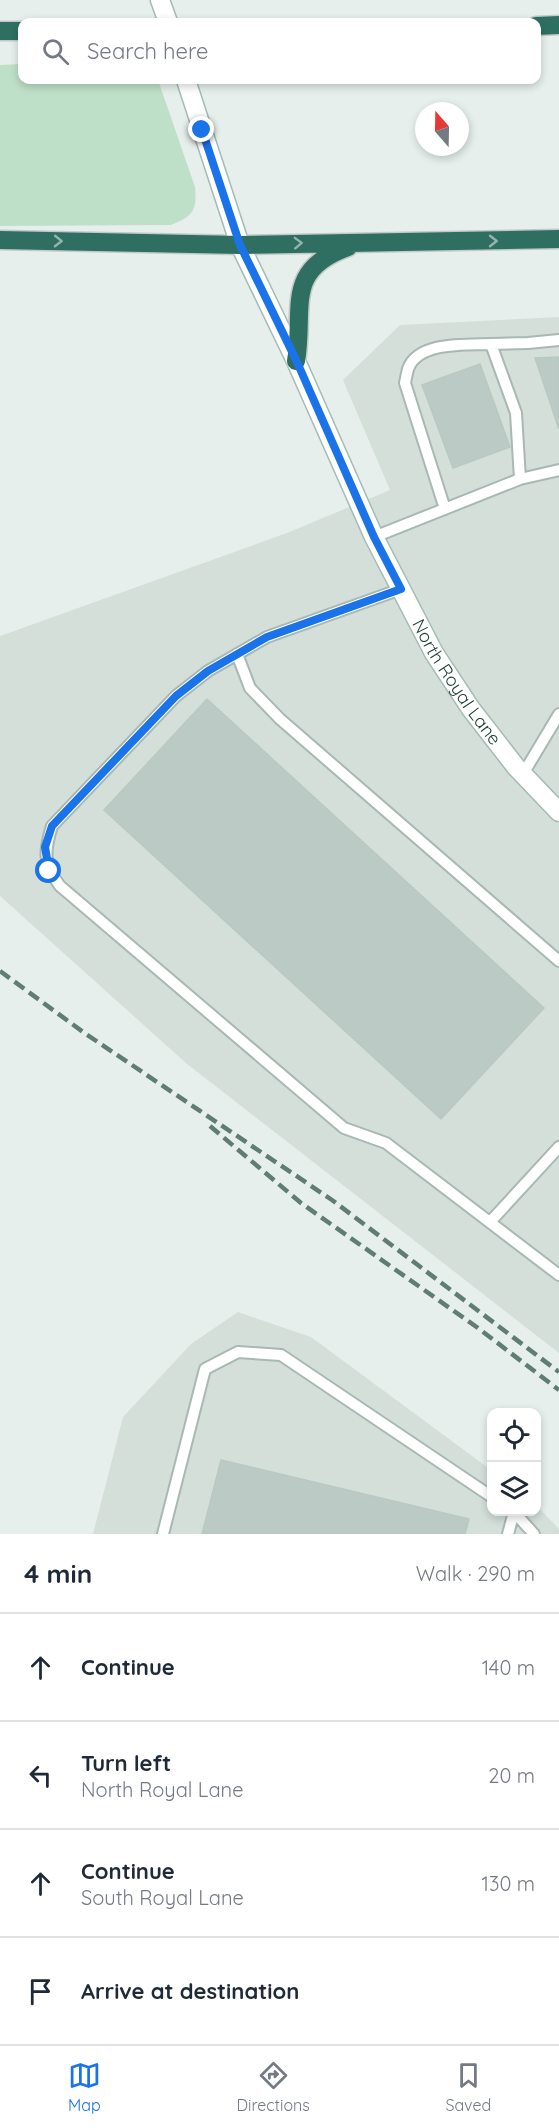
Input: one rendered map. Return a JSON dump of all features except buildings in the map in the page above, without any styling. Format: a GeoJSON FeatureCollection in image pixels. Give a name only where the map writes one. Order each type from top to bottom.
{"type":"FeatureCollection","features":[{"type":"Feature","properties":{"kind":"highway"},"geometry":{"type":"LineString","coordinates":[[541,26],[559,25]]}},
{"type":"Feature","properties":{"kind":"highway"},"geometry":{"type":"LineString","coordinates":[[0,31],[18,31]]}},
{"type":"Feature","properties":{"kind":"highway"},"geometry":{"type":"LineString","coordinates":[[0,240],[240,245],[367,241],[510,241],[559,238]]}},
{"type":"Feature","properties":{"kind":"highway"},"geometry":{"type":"LineString","coordinates":[[297,362],[300,339],[300,293],[312,268],[327,255],[367,241]]}},
{"type":"Feature","properties":{"kind":"main road"},"geometry":{"type":"LineString","coordinates":[[160,0],[167,18]]}},
{"type":"Feature","properties":{"kind":"main road","name":"North Royal Lane"},"geometry":{"type":"LineString","coordinates":[[187,84],[240,245],[297,362],[374,537],[434,653],[471,709],[523,774],[559,812]]}},
{"type":"Feature","properties":{"kind":"lane"},"geometry":{"type":"LineString","coordinates":[[445,509],[405,383],[408,367],[420,354],[440,346],[528,344],[559,340]]}},
{"type":"Feature","properties":{"kind":"lane"},"geometry":{"type":"LineString","coordinates":[[491,344],[516,413],[520,479]]}},
{"type":"Feature","properties":{"kind":"lane"},"geometry":{"type":"LineString","coordinates":[[374,537],[520,479],[559,470]]}},
{"type":"Feature","properties":{"kind":"lane"},"geometry":{"type":"LineString","coordinates":[[401,589],[267,637],[208,671],[176,696],[52,826],[45,847],[49,871],[60,886],[344,1128],[386,1143],[559,1275]]}},
{"type":"Feature","properties":{"kind":"lane"},"geometry":{"type":"LineString","coordinates":[[237,654],[250,688],[280,719],[559,961]]}},
{"type":"Feature","properties":{"kind":"lane"},"geometry":{"type":"LineString","coordinates":[[523,774],[558,717]]}},
{"type":"Feature","properties":{"kind":"lane"},"geometry":{"type":"LineString","coordinates":[[490,1222],[559,1147]]}},
{"type":"Feature","properties":{"kind":"lane"},"geometry":{"type":"LineString","coordinates":[[162,1534],[205,1369],[238,1352],[281,1355],[487,1494]]}},
{"type":"Feature","properties":{"kind":"lane"},"geometry":{"type":"LineString","coordinates":[[508,1534],[513,1516]]}},
{"type":"Feature","properties":{"kind":"lane"},"geometry":{"type":"LineString","coordinates":[[518,1516],[534,1534]]}},
{"type":"Feature","properties":{"kind":"shaded area"},"geometry":{"type":"Polygon","coordinates":[[[559,317],[559,1353],[187,1064],[0,896],[0,636],[287,533],[390,490],[343,380],[400,325],[559,317]]]}},
{"type":"Feature","properties":{"kind":"shaded area"},"geometry":{"type":"Polygon","coordinates":[[[238,1312],[311,1337],[487,1467],[487,1516],[541,1516],[541,1510],[559,1529],[559,1534],[93,1534],[123,1417],[191,1344],[238,1312]]]}},
{"type":"Feature","properties":{"kind":"green space"},"geometry":{"type":"Polygon","coordinates":[[[18,64],[18,84],[159,84],[195,187],[194,207],[189,215],[171,225],[0,226],[0,65],[18,64]]]}},
{"type":"Feature","properties":{"kind":"railway"},"geometry":{"type":"LineString","coordinates":[[0,971],[83,1032],[332,1200],[559,1372]]}},
{"type":"Feature","properties":{"kind":"railway"},"geometry":{"type":"LineString","coordinates":[[210,1126],[301,1203],[478,1328],[559,1390]]}},
{"type":"Feature","properties":{"kind":"route"},"geometry":{"type":"LineString","coordinates":[[49,871],[45,847],[52,826],[176,696],[208,671],[267,637],[401,589],[374,537],[297,362],[240,245],[202,130]]}}]}
